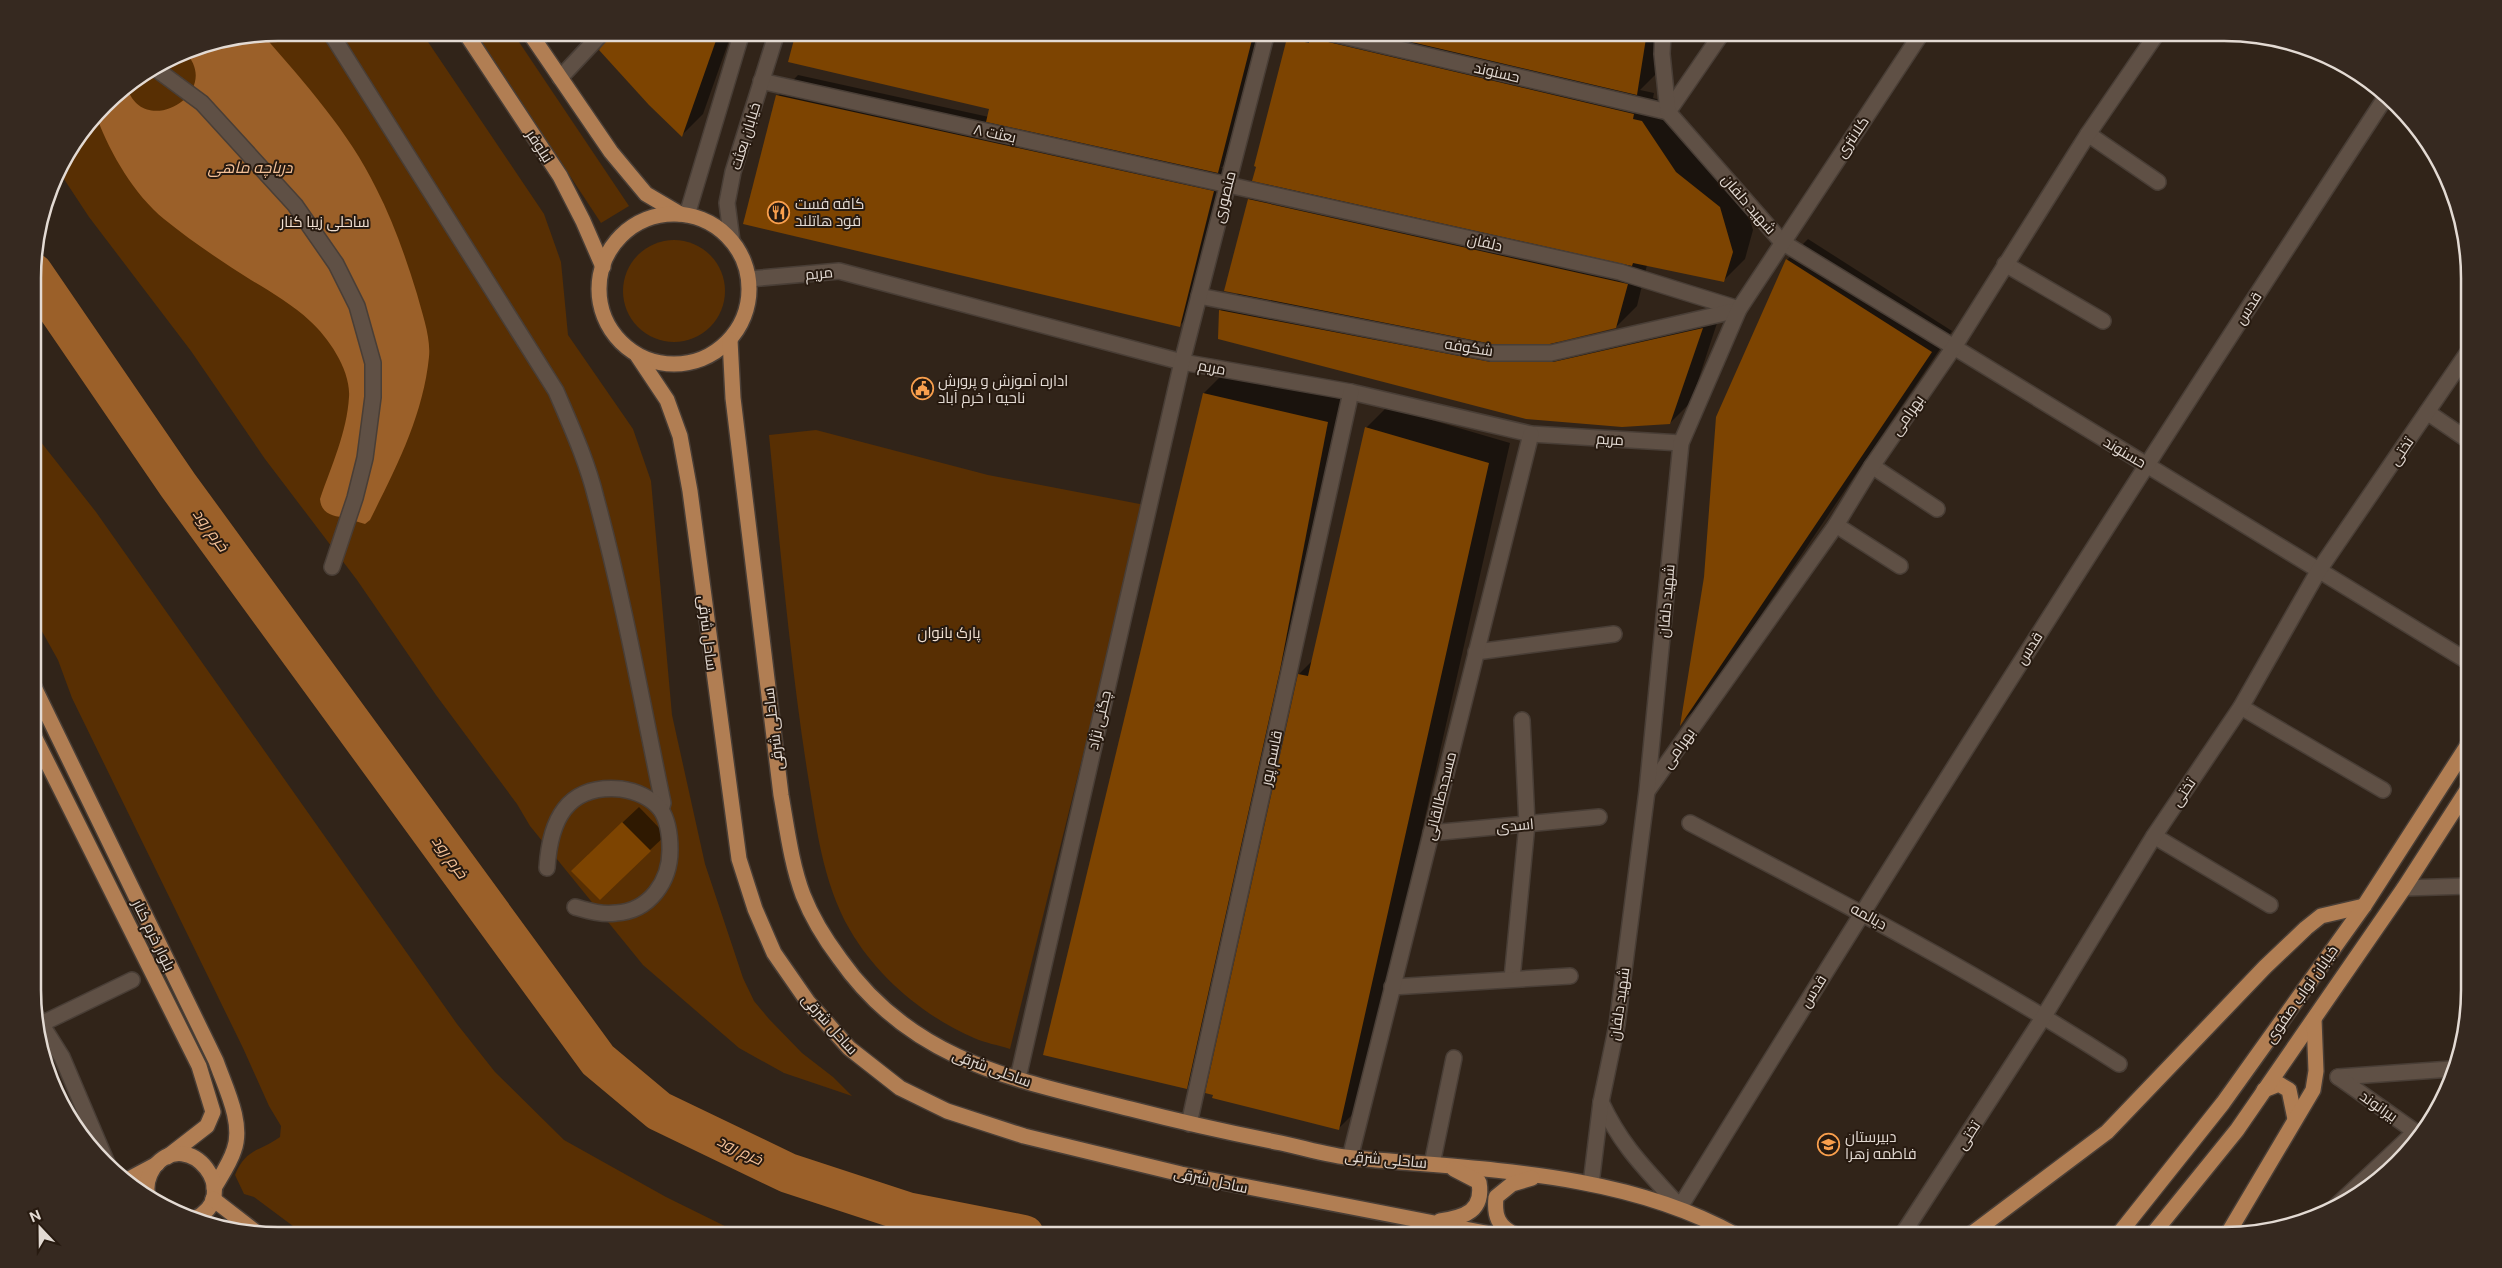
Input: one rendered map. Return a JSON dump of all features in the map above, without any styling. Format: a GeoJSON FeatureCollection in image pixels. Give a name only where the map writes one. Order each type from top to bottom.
{"type":"FeatureCollection","features":[{"type":"Feature","properties":{"kind":"main road","name":"نیلوفر"},"geometry":{"type":"LineString","coordinates":[[471,41],[560,176],[584,221],[602,267]]}},
{"type":"Feature","properties":{"kind":"main road"},"geometry":{"type":"LineString","coordinates":[[535,41],[611,152],[646,194],[685,215],[719,229],[732,241],[743,259],[749,279],[748,301],[744,315],[730,340],[710,355],[686,364],[661,364],[637,355],[618,340],[605,320],[599,297],[602,267],[609,252],[623,234],[642,221],[664,215],[685,215]]}},
{"type":"Feature","properties":{"kind":"main road","name":"ساحلی شرقی"},"geometry":{"type":"LineString","coordinates":[[730,340],[733,398],[781,794],[790,844],[803,894],[821,932],[852,977],[889,1015],[926,1041],[966,1061],[1040,1086],[1189,1124],[1350,1158],[1439,1164],[1591,1184],[1680,1207],[1720,1227]]}},
{"type":"Feature","properties":{"kind":"main road","name":"ساحل شرقی"},"geometry":{"type":"LineString","coordinates":[[637,355],[667,400],[680,436],[690,491],[739,859],[755,909],[774,953],[808,1002],[849,1048],[900,1088],[947,1111],[1024,1136],[1181,1174],[1456,1227]]}},
{"type":"Feature","properties":{"kind":"main road","name":"بلوار خرم کنار"},"geometry":{"type":"LineString","coordinates":[[41,701],[216,1061],[228,1094],[236,1127],[234,1150],[207,1209],[201,1213]]}},
{"type":"Feature","properties":{"kind":"main road","name":"بلوار خرم کنار"},"geometry":{"type":"LineString","coordinates":[[41,750],[199,1066],[213,1112],[207,1126],[163,1160],[133,1177]]}},
{"type":"Feature","properties":{"kind":"main road","name":"خیابان نواب صفوی"},"geometry":{"type":"LineString","coordinates":[[2124,1227],[2223,1104],[2364,906],[2461,755]]}},
{"type":"Feature","properties":{"kind":"main road","name":"خیابان نواب صفوی"},"geometry":{"type":"LineString","coordinates":[[2158,1227],[2237,1130],[2404,888],[2461,799]]}},
{"type":"Feature","properties":{"kind":"main road"},"geometry":{"type":"LineString","coordinates":[[1981,1227],[2107,1132],[2265,966],[2306,928],[2321,916],[2364,906]]}},
{"type":"Feature","properties":{"kind":"main road"},"geometry":{"type":"LineString","coordinates":[[2232,1226],[2313,1090],[2316,1071],[2314,1019]]}},
{"type":"Feature","properties":{"kind":"main road"},"geometry":{"type":"LineString","coordinates":[[2264,1090],[2279,1084],[2289,1090],[2295,1119]]}},
{"type":"Feature","properties":{"kind":"main road"},"geometry":{"type":"LineString","coordinates":[[147,1187],[147,1182],[151,1172],[163,1160],[178,1154],[200,1160],[213,1177],[214,1194],[248,1225]]}},
{"type":"Feature","properties":{"kind":"main road"},"geometry":{"type":"LineString","coordinates":[[1431,1222],[1462,1216],[1474,1209],[1481,1196],[1479,1182],[1439,1164]]}},
{"type":"Feature","properties":{"kind":"main road"},"geometry":{"type":"LineString","coordinates":[[1504,1227],[1499,1224],[1494,1212],[1496,1197],[1512,1184],[1538,1176]]}},
{"type":"Feature","properties":{"kind":"street"},"geometry":{"type":"LineString","coordinates":[[336,41],[556,391],[579,446],[596,497],[663,803],[661,810]]}},
{"type":"Feature","properties":{"kind":"street"},"geometry":{"type":"LineString","coordinates":[[560,78],[595,41]]}},
{"type":"Feature","properties":{"kind":"street"},"geometry":{"type":"LineString","coordinates":[[685,215],[739,41]]}},
{"type":"Feature","properties":{"kind":"street","name":"خیابان بعثت"},"geometry":{"type":"LineString","coordinates":[[732,241],[728,203],[734,172],[773,41]]}},
{"type":"Feature","properties":{"kind":"street","name":"منصوری"},"geometry":{"type":"LineString","coordinates":[[1182,362],[1265,41]]}},
{"type":"Feature","properties":{"kind":"street","name":"حسنوند"},"geometry":{"type":"LineString","coordinates":[[1364,41],[1668,112]]}},
{"type":"Feature","properties":{"kind":"street"},"geometry":{"type":"LineString","coordinates":[[1662,41],[1668,112]]}},
{"type":"Feature","properties":{"kind":"street"},"geometry":{"type":"LineString","coordinates":[[1668,112],[1717,41]]}},
{"type":"Feature","properties":{"kind":"street","name":"کلانتری"},"geometry":{"type":"LineString","coordinates":[[1782,242],[1916,41]]}},
{"type":"Feature","properties":{"kind":"street","name":"بهرامی"},"geometry":{"type":"LineString","coordinates":[[1647,791],[1836,525],[1872,466],[1954,347],[2088,134],[2152,41]]}},
{"type":"Feature","properties":{"kind":"street"},"geometry":{"type":"LineString","coordinates":[[161,72],[187,90],[222,124],[295,205],[336,264],[357,306],[373,363],[373,397],[365,458],[348,521],[332,567]]}},
{"type":"Feature","properties":{"kind":"street","name":"بعثت ۸"},"geometry":{"type":"LineString","coordinates":[[761,81],[1228,185]]}},
{"type":"Feature","properties":{"kind":"street","name":"قدس"},"geometry":{"type":"LineString","coordinates":[[1680,1207],[1861,912],[2146,464],[2382,102]]}},
{"type":"Feature","properties":{"kind":"street","name":"شهید دلفان"},"geometry":{"type":"LineString","coordinates":[[1591,1184],[1602,1102],[1617,1024],[1647,791],[1681,443],[1739,309],[1782,242],[1668,112]]}},
{"type":"Feature","properties":{"kind":"street"},"geometry":{"type":"LineString","coordinates":[[2088,134],[2158,182]]}},
{"type":"Feature","properties":{"kind":"street","name":"دلفان"},"geometry":{"type":"LineString","coordinates":[[1228,185],[1620,272],[1739,309]]}},
{"type":"Feature","properties":{"kind":"street","name":"حسنوند"},"geometry":{"type":"LineString","coordinates":[[1782,242],[2461,657]]}},
{"type":"Feature","properties":{"kind":"street"},"geometry":{"type":"LineString","coordinates":[[2005,264],[2103,321]]}},
{"type":"Feature","properties":{"kind":"street","name":"مریم"},"geometry":{"type":"LineString","coordinates":[[749,279],[839,271],[1182,362],[1351,392],[1531,434],[1681,443]]}},
{"type":"Feature","properties":{"kind":"street","name":"شکوفه"},"geometry":{"type":"LineString","coordinates":[[1199,296],[1491,353],[1551,353],[1739,309]]}},
{"type":"Feature","properties":{"kind":"street","name":"چگنی نژاد"},"geometry":{"type":"LineString","coordinates":[[1018,1078],[1182,362]]}},
{"type":"Feature","properties":{"kind":"street","name":"تختی"},"geometry":{"type":"LineString","coordinates":[[1907,1227],[2044,1016],[2154,836],[2241,707],[2319,570],[2461,362]]}},
{"type":"Feature","properties":{"kind":"street","name":"قاسم پور"},"geometry":{"type":"LineString","coordinates":[[1189,1124],[1351,392]]}},
{"type":"Feature","properties":{"kind":"street"},"geometry":{"type":"LineString","coordinates":[[2428,412],[2461,435]]}},
{"type":"Feature","properties":{"kind":"street","name":"مسجدطالقانی"},"geometry":{"type":"LineString","coordinates":[[1350,1158],[1531,434]]}},
{"type":"Feature","properties":{"kind":"street"},"geometry":{"type":"LineString","coordinates":[[1872,466],[1937,509]]}},
{"type":"Feature","properties":{"kind":"street"},"geometry":{"type":"LineString","coordinates":[[1836,525],[1900,566]]}},
{"type":"Feature","properties":{"kind":"street"},"geometry":{"type":"LineString","coordinates":[[1476,652],[1614,634]]}},
{"type":"Feature","properties":{"kind":"street"},"geometry":{"type":"LineString","coordinates":[[2241,707],[2383,790]]}},
{"type":"Feature","properties":{"kind":"street"},"geometry":{"type":"LineString","coordinates":[[1512,979],[1527,824],[1522,720]]}},
{"type":"Feature","properties":{"kind":"street"},"geometry":{"type":"LineString","coordinates":[[547,868],[549,840],[554,824],[562,812],[580,795],[609,788],[627,790],[647,797],[661,810],[670,834],[670,860],[663,885],[650,898],[618,913],[600,913],[575,907]]}},
{"type":"Feature","properties":{"kind":"street","name":"اسدی"},"geometry":{"type":"LineString","coordinates":[[1431,833],[1599,817]]}},
{"type":"Feature","properties":{"kind":"street","name":"دیالمه"},"geometry":{"type":"LineString","coordinates":[[1690,823],[1861,912],[2044,1016],[2119,1064]]}},
{"type":"Feature","properties":{"kind":"street"},"geometry":{"type":"LineString","coordinates":[[2154,836],[2270,905]]}},
{"type":"Feature","properties":{"kind":"street"},"geometry":{"type":"LineString","coordinates":[[2404,888],[2461,886]]}},
{"type":"Feature","properties":{"kind":"street"},"geometry":{"type":"LineString","coordinates":[[1392,987],[1570,976]]}},
{"type":"Feature","properties":{"kind":"street"},"geometry":{"type":"LineString","coordinates":[[43,1017],[132,980]]}},
{"type":"Feature","properties":{"kind":"street"},"geometry":{"type":"LineString","coordinates":[[45,1030],[62,1057],[99,1144]]}},
{"type":"Feature","properties":{"kind":"street"},"geometry":{"type":"LineString","coordinates":[[1439,1164],[1454,1058]]}},
{"type":"Feature","properties":{"kind":"street","name":"بیرانوند"},"geometry":{"type":"LineString","coordinates":[[2414,1130],[2338,1077],[2447,1069]]}},
{"type":"Feature","properties":{"kind":"street"},"geometry":{"type":"LineString","coordinates":[[1602,1102],[1610,1122],[1634,1159],[1680,1207]]}},
{"type":"Feature","properties":{"kind":"street"},"geometry":{"type":"LineString","coordinates":[[2366,1180],[2391,1157]]}},
{"type":"Feature","properties":{"kind":"green space","name":"ساحلی زیبا کنار"},"geometry":{"type":"Polygon","coordinates":[[[278,41],[427,41],[544,214],[561,262],[568,335],[633,429],[651,481],[672,715],[705,864],[743,978],[754,1001],[769,1019],[802,1053],[833,1077],[852,1096],[784,1073],[739,1048],[643,965],[530,826],[517,804],[436,695],[357,580],[265,459],[191,351],[89,217],[64,178],[73,160],[90,134],[122,100],[147,81],[173,66],[217,49],[247,43],[278,41]]]}},
{"type":"Feature","properties":{"kind":"green space"},"geometry":{"type":"Polygon","coordinates":[[[481,41],[518,41],[629,206],[601,223],[481,41]]]}},
{"type":"Feature","properties":{"kind":"green space"},"geometry":{"type":"Polygon","coordinates":[[[674,240],[694,243],[703,248],[717,262],[722,271],[725,291],[722,311],[717,320],[703,334],[694,339],[674,342],[654,339],[645,334],[631,320],[626,311],[623,291],[626,271],[631,262],[645,248],[654,243],[674,240]]]}},
{"type":"Feature","properties":{"kind":"green space","name":"پارک بانوان"},"geometry":{"type":"Polygon","coordinates":[[[816,430],[988,475],[1145,505],[1010,1049],[978,1040],[938,1019],[920,1007],[888,979],[874,964],[850,930],[840,912],[826,873],[807,770],[795,687],[769,435],[816,430]]]}},
{"type":"Feature","properties":{"kind":"green space"},"geometry":{"type":"Polygon","coordinates":[[[41,442],[96,512],[457,1024],[495,1072],[564,1140],[666,1197],[727,1227],[294,1227],[254,1197],[244,1194],[235,1175],[239,1166],[249,1155],[280,1137],[281,1126],[269,1106],[243,1048],[72,698],[58,660],[41,630],[41,442]]]}},
{"type":"Feature","properties":{"kind":"water","name":"دریاچه ماهی"},"geometry":{"type":"Polygon","coordinates":[[[269,42],[325,108],[353,147],[388,213],[399,240],[424,317],[429,357],[426,379],[415,421],[389,481],[370,520],[365,524],[355,521],[352,517],[331,515],[321,505],[320,499],[342,436],[349,397],[349,387],[343,366],[331,346],[310,321],[282,299],[206,251],[153,209],[133,186],[116,160],[99,123],[130,93],[136,103],[149,110],[163,110],[177,105],[189,95],[195,82],[194,67],[189,59],[217,49],[247,43],[269,42]]]}},
{"type":"Feature","properties":{"kind":"building"},"geometry":{"type":"Polygon","coordinates":[[[606,41],[716,41],[682,137],[649,105],[599,50],[606,41]]]}},
{"type":"Feature","properties":{"kind":"building"},"geometry":{"type":"Polygon","coordinates":[[[794,41],[1252,41],[1218,173],[986,122],[989,109],[788,62],[794,41]]]}},
{"type":"Feature","properties":{"kind":"building"},"geometry":{"type":"Polygon","coordinates":[[[1286,41],[1309,43],[1309,41],[1324,41],[1634,114],[1633,119],[1642,121],[1676,172],[1720,207],[1733,252],[1724,282],[1633,263],[1632,266],[1252,181],[1256,167],[1254,166],[1286,41]]]}},
{"type":"Feature","properties":{"kind":"building"},"geometry":{"type":"Polygon","coordinates":[[[1407,41],[1646,41],[1637,95],[1407,41]]]}},
{"type":"Feature","properties":{"kind":"building"},"geometry":{"type":"Polygon","coordinates":[[[776,95],[1214,191],[1180,327],[743,224],[776,95]]]}},
{"type":"Feature","properties":{"kind":"building"},"geometry":{"type":"Polygon","coordinates":[[[1248,199],[1628,284],[1616,328],[1550,344],[1492,344],[1224,291],[1248,199]]]}},
{"type":"Feature","properties":{"kind":"building"},"geometry":{"type":"Polygon","coordinates":[[[1786,259],[1932,352],[1680,726],[1704,577],[1716,417],[1786,259]]]}},
{"type":"Feature","properties":{"kind":"building"},"geometry":{"type":"Polygon","coordinates":[[[1219,310],[1491,362],[1553,362],[1703,328],[1670,424],[1622,427],[1526,419],[1218,339],[1219,310]]]}},
{"type":"Feature","properties":{"kind":"building"},"geometry":{"type":"Polygon","coordinates":[[[1203,393],[1328,422],[1280,670],[1187,1089],[1043,1055],[1203,393]]]}},
{"type":"Feature","properties":{"kind":"building"},"geometry":{"type":"Polygon","coordinates":[[[1365,427],[1489,463],[1339,1130],[1212,1098],[1213,1095],[1205,1093],[1298,674],[1308,676],[1365,427]]]}},
{"type":"Feature","properties":{"kind":"building"},"geometry":{"type":"Polygon","coordinates":[[[622,822],[651,851],[600,900],[571,871],[622,822]]]}},
{"type":"Feature","properties":{"kind":"waterway","name":"خرم رود"},"geometry":{"type":"LineString","coordinates":[[41,285],[178,485],[598,1060],[659,1111],[788,1173],[907,1212],[983,1227]]}},
{"type":"Feature","properties":{"kind":"place","name":"کافه فست فود هاتلند"},"geometry":{"type":"Point","coordinates":[779,212]}},
{"type":"Feature","properties":{"kind":"place","name":"اداره آموزش و پرورش ناحیه ۱ خرم آباد"},"geometry":{"type":"Point","coordinates":[922,389]}},
{"type":"Feature","properties":{"kind":"place","name":"دبیرستان فاطمه زهرا"},"geometry":{"type":"Point","coordinates":[1829,1145]}}]}
